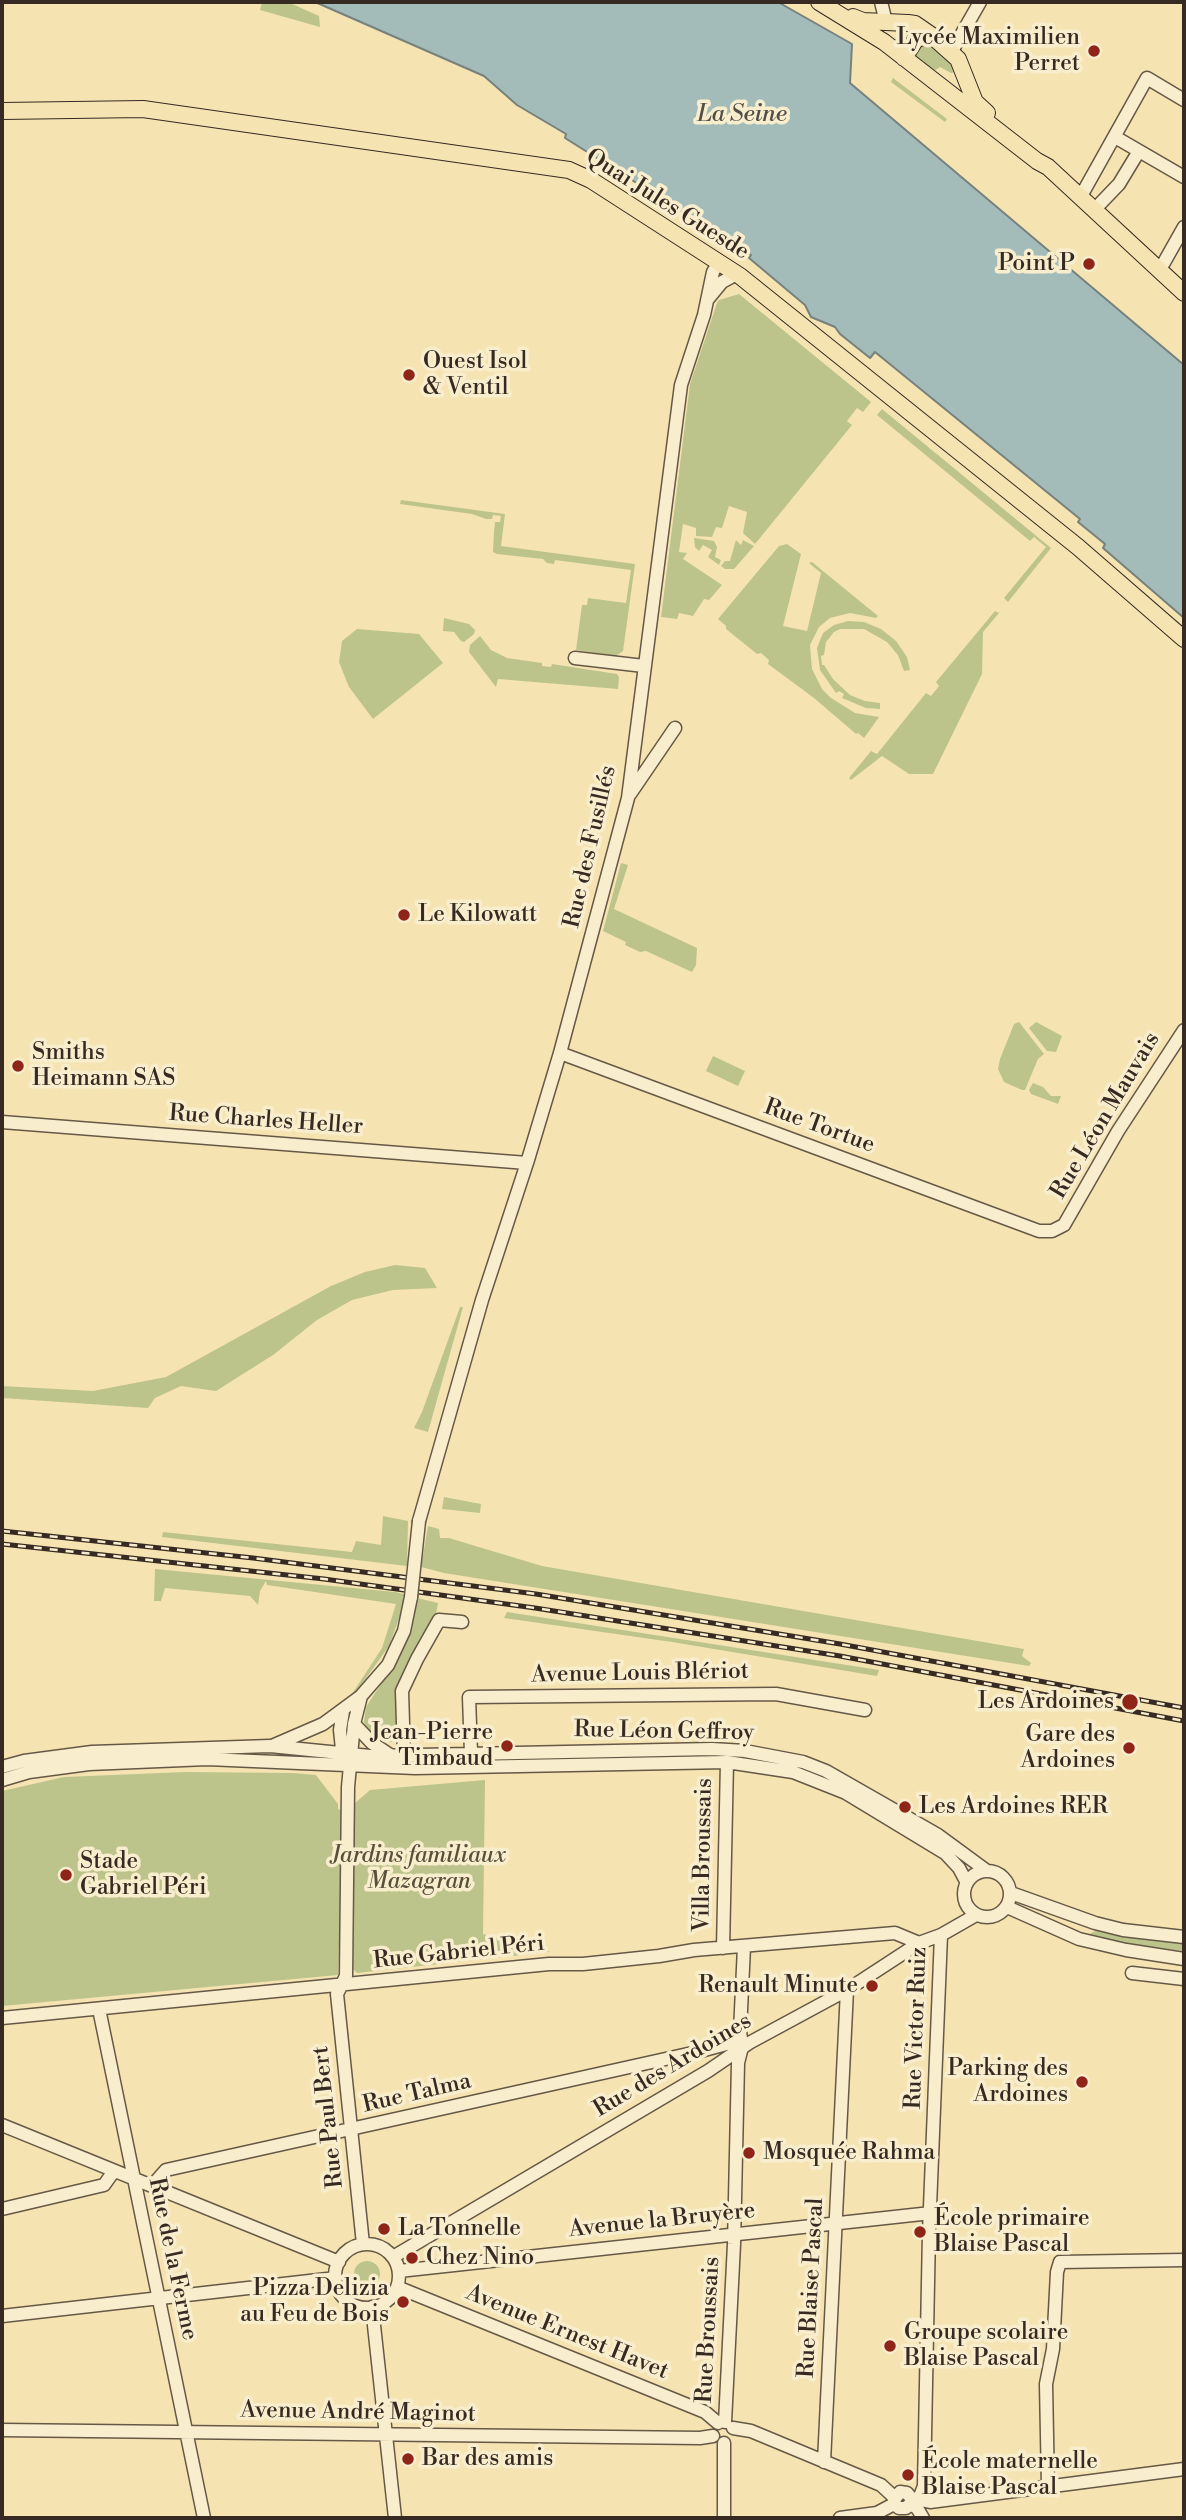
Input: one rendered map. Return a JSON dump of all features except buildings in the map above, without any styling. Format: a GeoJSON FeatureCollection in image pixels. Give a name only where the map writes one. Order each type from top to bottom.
{"type":"FeatureCollection","features":[{"type":"Feature","properties":{"kind":"main road"},"geometry":{"type":"LineString","coordinates":[[819,2],[884,42],[1048,167],[1184,293]]}},
{"type":"Feature","properties":{"kind":"main road"},"geometry":{"type":"LineString","coordinates":[[830,2],[863,22],[915,24],[931,35],[952,51],[980,108],[1041,156],[1048,167]]}},
{"type":"Feature","properties":{"kind":"main road"},"geometry":{"type":"LineString","coordinates":[[908,62],[916,39],[931,35]]}},
{"type":"Feature","properties":{"kind":"main road"},"geometry":{"type":"LineString","coordinates":[[908,62],[923,67],[950,84],[958,79],[961,65]]}},
{"type":"Feature","properties":{"kind":"main road","name":"Quai Jules Guesde"},"geometry":{"type":"LineString","coordinates":[[2,111],[143,109],[569,170],[591,180],[737,274],[1078,547],[1184,639]]}},
{"type":"Feature","properties":{"kind":"main road"},"geometry":{"type":"LineString","coordinates":[[1144,254],[1184,284]]}},
{"type":"Feature","properties":{"kind":"street"},"geometry":{"type":"LineString","coordinates":[[881,2],[886,22]]}},
{"type":"Feature","properties":{"kind":"street"},"geometry":{"type":"LineString","coordinates":[[952,51],[980,2]]}},
{"type":"Feature","properties":{"kind":"street"},"geometry":{"type":"LineString","coordinates":[[1081,196],[1147,78],[1184,100]]}},
{"type":"Feature","properties":{"kind":"street"},"geometry":{"type":"LineString","coordinates":[[1115,138],[1184,177]]}},
{"type":"Feature","properties":{"kind":"street"},"geometry":{"type":"LineString","coordinates":[[1095,209],[1119,184],[1139,151]]}},
{"type":"Feature","properties":{"kind":"street"},"geometry":{"type":"LineString","coordinates":[[1162,266],[1184,227]]}},
{"type":"Feature","properties":{"kind":"street","name":"Rue des Fusillés"},"geometry":{"type":"LineString","coordinates":[[361,1696],[388,1665],[404,1630],[411,1597],[419,1521],[482,1300],[527,1163],[618,858],[681,385],[713,272],[719,262]]}},
{"type":"Feature","properties":{"kind":"street"},"geometry":{"type":"LineString","coordinates":[[706,302],[722,282],[737,274]]}},
{"type":"Feature","properties":{"kind":"street"},"geometry":{"type":"LineString","coordinates":[[575,658],[644,666]]}},
{"type":"Feature","properties":{"kind":"street"},"geometry":{"type":"LineString","coordinates":[[628,798],[675,728]]}},
{"type":"Feature","properties":{"kind":"street"},"geometry":{"type":"LineString","coordinates":[[633,752],[644,755],[659,751]]}},
{"type":"Feature","properties":{"kind":"street","name":"Rue Léon Mauvais"},"geometry":{"type":"LineString","coordinates":[[1064,1225],[1118,1131],[1180,1046],[1184,1030]]}},
{"type":"Feature","properties":{"kind":"street","name":"Rue Tortue"},"geometry":{"type":"LineString","coordinates":[[560,1053],[1039,1231],[1052,1231],[1064,1225]]}},
{"type":"Feature","properties":{"kind":"street","name":"Rue Charles Heller"},"geometry":{"type":"LineString","coordinates":[[2,1122],[527,1163]]}},
{"type":"Feature","properties":{"kind":"street"},"geometry":{"type":"LineString","coordinates":[[354,1724],[372,1743],[397,1756],[402,1691],[416,1660],[439,1620],[462,1622]]}},
{"type":"Feature","properties":{"kind":"street","name":"Avenue Louis Blériot"},"geometry":{"type":"LineString","coordinates":[[471,1753],[469,1697],[776,1694],[865,1710]]}},
{"type":"Feature","properties":{"kind":"street"},"geometry":{"type":"LineString","coordinates":[[270,1746],[323,1724],[361,1696]]}},
{"type":"Feature","properties":{"kind":"street"},"geometry":{"type":"LineString","coordinates":[[347,1760],[361,1696]]}},
{"type":"Feature","properties":{"kind":"street"},"geometry":{"type":"LineString","coordinates":[[342,1711],[340,1730],[347,1760]]}},
{"type":"Feature","properties":{"kind":"street"},"geometry":{"type":"LineString","coordinates":[[2,1767],[24,1760],[92,1752],[270,1746],[347,1760]]}},
{"type":"Feature","properties":{"kind":"street","name":"Rue Léon Geffroy"},"geometry":{"type":"LineString","coordinates":[[347,1760],[471,1753],[712,1749],[780,1757],[826,1771],[866,1792],[938,1835],[987,1871]]}},
{"type":"Feature","properties":{"kind":"street"},"geometry":{"type":"LineString","coordinates":[[2,1780],[29,1772],[89,1764],[206,1759],[347,1760]]}},
{"type":"Feature","properties":{"kind":"street","name":"Rue Léon Geffroy"},"geometry":{"type":"LineString","coordinates":[[347,1760],[415,1768],[727,1762],[793,1772],[846,1793],[945,1853],[959,1868],[967,1883]]}},
{"type":"Feature","properties":{"kind":"street","name":"Rue Paul Bert"},"geometry":{"type":"LineString","coordinates":[[347,1760],[346,1976],[337,1994],[363,2244]]}},
{"type":"Feature","properties":{"kind":"street","name":"Villa Broussais"},"geometry":{"type":"LineString","coordinates":[[723,1948],[727,1762]]}},
{"type":"Feature","properties":{"kind":"street"},"geometry":{"type":"LineString","coordinates":[[987,1871],[1004,1877],[1011,1893],[1007,1907],[992,1917],[976,1915],[966,1903],[964,1894],[967,1883],[973,1876],[987,1871]]}},
{"type":"Feature","properties":{"kind":"street"},"geometry":{"type":"LineString","coordinates":[[1011,1893],[1095,1923],[1123,1930],[1184,1937]]}},
{"type":"Feature","properties":{"kind":"street"},"geometry":{"type":"LineString","coordinates":[[1007,1907],[1079,1939],[1184,1959]]}},
{"type":"Feature","properties":{"kind":"street","name":"Rue des Ardoines"},"geometry":{"type":"LineString","coordinates":[[393,2257],[708,2071],[742,2047],[847,1990],[919,1943],[941,1935],[976,1915]]}},
{"type":"Feature","properties":{"kind":"street","name":"Rue Gabriel Péri"},"geometry":{"type":"LineString","coordinates":[[2,2018],[895,1933],[919,1943]]}},
{"type":"Feature","properties":{"kind":"street","name":"Rue Victor Ruiz"},"geometry":{"type":"LineString","coordinates":[[913,2500],[924,2486],[941,1935]]}},
{"type":"Feature","properties":{"kind":"street","name":"Rue Broussais"},"geometry":{"type":"LineString","coordinates":[[724,2518],[723,2430],[734,2234],[744,1947]]}},
{"type":"Feature","properties":{"kind":"street"},"geometry":{"type":"LineString","coordinates":[[1132,1973],[1184,1979]]}},
{"type":"Feature","properties":{"kind":"street","name":"Rue Blaise Pascal"},"geometry":{"type":"LineString","coordinates":[[824,2462],[847,1990]]}},
{"type":"Feature","properties":{"kind":"street","name":"Rue de la Ferme"},"geometry":{"type":"LineString","coordinates":[[99,2009],[204,2518]]}},
{"type":"Feature","properties":{"kind":"street","name":"Rue Talma"},"geometry":{"type":"LineString","coordinates":[[152,2186],[166,2171],[697,2052],[734,2042],[740,2031]]}},
{"type":"Feature","properties":{"kind":"street"},"geometry":{"type":"LineString","coordinates":[[697,2052],[708,2071]]}},
{"type":"Feature","properties":{"kind":"street"},"geometry":{"type":"LineString","coordinates":[[2,2124],[339,2262]]}},
{"type":"Feature","properties":{"kind":"street"},"geometry":{"type":"LineString","coordinates":[[2,2209],[104,2185],[114,2171]]}},
{"type":"Feature","properties":{"kind":"street","name":"Avenue la Bruyère"},"geometry":{"type":"LineString","coordinates":[[399,2271],[931,2213]]}},
{"type":"Feature","properties":{"kind":"street"},"geometry":{"type":"LineString","coordinates":[[363,2244],[380,2246],[393,2257],[399,2271],[397,2287],[387,2301],[372,2307],[352,2303],[344,2297],[336,2278],[339,2262],[345,2253],[363,2244]]}},
{"type":"Feature","properties":{"kind":"street"},"geometry":{"type":"LineString","coordinates":[[1048,2487],[1046,2384],[1053,2349],[1056,2272],[1060,2262],[1184,2260]]}},
{"type":"Feature","properties":{"kind":"street"},"geometry":{"type":"LineString","coordinates":[[2,2316],[336,2278]]}},
{"type":"Feature","properties":{"kind":"street","name":"Avenue Ernest Havet"},"geometry":{"type":"LineString","coordinates":[[397,2287],[705,2412],[723,2430],[751,2431],[881,2485],[894,2501]]}},
{"type":"Feature","properties":{"kind":"street"},"geometry":{"type":"LineString","coordinates":[[372,2307],[395,2518]]}},
{"type":"Feature","properties":{"kind":"street","name":"Avenue André Maginot"},"geometry":{"type":"LineString","coordinates":[[2,2430],[700,2438],[723,2430]]}},
{"type":"Feature","properties":{"kind":"street"},"geometry":{"type":"LineString","coordinates":[[840,2518],[877,2513],[894,2501],[902,2509],[913,2500],[930,2502],[1184,2469]]}},
{"type":"Feature","properties":{"kind":"street"},"geometry":{"type":"LineString","coordinates":[[913,2500],[923,2518]]}},
{"type":"Feature","properties":{"kind":"green space"},"geometry":{"type":"Polygon","coordinates":[[[262,2],[290,3],[319,16],[320,27],[260,10],[262,2]]]}},
{"type":"Feature","properties":{"kind":"green space"},"geometry":{"type":"Polygon","coordinates":[[[929,41],[955,62],[955,72],[951,73],[940,67],[934,71],[912,55],[912,50],[929,41]]]}},
{"type":"Feature","properties":{"kind":"green space"},"geometry":{"type":"Polygon","coordinates":[[[893,78],[947,119],[945,122],[891,82],[893,78]]]}},
{"type":"Feature","properties":{"kind":"green space"},"geometry":{"type":"Polygon","coordinates":[[[739,294],[871,402],[863,412],[857,408],[847,421],[852,425],[755,544],[743,533],[747,512],[729,506],[722,528],[716,527],[712,537],[696,536],[696,528],[683,524],[679,552],[687,553],[683,559],[722,585],[709,600],[704,599],[693,616],[679,613],[677,619],[661,617],[690,384],[717,303],[739,294]]]}},
{"type":"Feature","properties":{"kind":"green space"},"geometry":{"type":"Polygon","coordinates":[[[882,409],[1051,548],[1008,602],[1004,598],[1046,547],[1034,537],[1030,541],[877,415],[882,409]]]}},
{"type":"Feature","properties":{"kind":"green space"},"geometry":{"type":"Polygon","coordinates":[[[401,500],[505,514],[501,546],[635,564],[623,651],[616,656],[576,650],[582,605],[587,605],[588,598],[626,603],[631,570],[555,560],[554,564],[543,559],[497,554],[493,552],[495,522],[500,522],[501,516],[493,515],[492,519],[486,519],[472,514],[400,504],[401,500]]]}},
{"type":"Feature","properties":{"kind":"green space"},"geometry":{"type":"Polygon","coordinates":[[[694,538],[714,541],[717,547],[715,557],[721,560],[719,565],[708,557],[712,550],[703,545],[699,551],[695,547],[694,538]]]}},
{"type":"Feature","properties":{"kind":"green space"},"geometry":{"type":"Polygon","coordinates":[[[736,540],[741,545],[743,540],[754,546],[734,569],[725,569],[721,566],[725,561],[730,561],[736,540]]]}},
{"type":"Feature","properties":{"kind":"green space"},"geometry":{"type":"Polygon","coordinates":[[[787,544],[801,554],[783,626],[807,631],[821,573],[809,563],[812,562],[878,616],[876,618],[850,613],[830,618],[819,627],[810,645],[812,669],[822,689],[855,713],[879,717],[864,738],[768,664],[769,660],[761,653],[757,654],[718,619],[779,546],[787,544]]]}},
{"type":"Feature","properties":{"kind":"green space"},"geometry":{"type":"Polygon","coordinates":[[[995,611],[999,613],[983,632],[982,674],[933,774],[909,774],[882,756],[851,780],[849,778],[871,751],[877,754],[926,693],[931,696],[939,686],[936,682],[995,611]]]}},
{"type":"Feature","properties":{"kind":"green space"},"geometry":{"type":"Polygon","coordinates":[[[444,618],[469,624],[475,630],[474,634],[464,642],[461,641],[454,632],[443,631],[444,618]]]}},
{"type":"Feature","properties":{"kind":"green space"},"geometry":{"type":"Polygon","coordinates":[[[848,621],[864,622],[881,629],[896,641],[907,657],[910,670],[904,671],[898,655],[887,642],[864,629],[840,629],[826,642],[824,655],[821,656],[822,665],[833,679],[850,695],[880,703],[880,709],[866,708],[842,698],[844,694],[839,691],[836,693],[820,670],[817,648],[823,633],[834,625],[848,621]]]}},
{"type":"Feature","properties":{"kind":"green space"},"geometry":{"type":"Polygon","coordinates":[[[357,629],[419,634],[443,663],[373,719],[349,687],[339,662],[342,641],[357,629]]]}},
{"type":"Feature","properties":{"kind":"green space"},"geometry":{"type":"Polygon","coordinates":[[[480,636],[491,650],[507,658],[542,663],[542,666],[551,667],[552,664],[617,674],[618,689],[498,679],[496,687],[469,652],[470,645],[480,636]]]}},
{"type":"Feature","properties":{"kind":"green space"},"geometry":{"type":"Polygon","coordinates":[[[621,863],[628,865],[614,909],[697,948],[696,965],[692,972],[646,951],[640,952],[603,931],[621,863]]]}},
{"type":"Feature","properties":{"kind":"green space"},"geometry":{"type":"Polygon","coordinates":[[[1019,1022],[1044,1054],[1038,1059],[1025,1090],[1004,1082],[998,1069],[1014,1024],[1019,1022]]]}},
{"type":"Feature","properties":{"kind":"green space"},"geometry":{"type":"Polygon","coordinates":[[[1036,1022],[1062,1036],[1056,1052],[1047,1051],[1029,1028],[1036,1022]]]}},
{"type":"Feature","properties":{"kind":"green space"},"geometry":{"type":"Polygon","coordinates":[[[713,1056],[745,1071],[738,1086],[706,1071],[713,1056]]]}},
{"type":"Feature","properties":{"kind":"green space"},"geometry":{"type":"Polygon","coordinates":[[[1033,1083],[1043,1087],[1051,1096],[1061,1096],[1058,1104],[1031,1094],[1029,1090],[1033,1083]]]}},
{"type":"Feature","properties":{"kind":"green space"},"geometry":{"type":"Polygon","coordinates":[[[395,1265],[425,1268],[437,1288],[393,1290],[352,1300],[317,1320],[273,1355],[216,1391],[181,1386],[155,1398],[148,1408],[2,1398],[2,1386],[93,1391],[166,1377],[331,1286],[365,1272],[395,1265]]]}},
{"type":"Feature","properties":{"kind":"green space"},"geometry":{"type":"Polygon","coordinates":[[[460,1307],[463,1307],[428,1432],[414,1428],[422,1412],[460,1307]]]}},
{"type":"Feature","properties":{"kind":"green space"},"geometry":{"type":"Polygon","coordinates":[[[444,1497],[481,1504],[480,1513],[442,1509],[444,1497]]]}},
{"type":"Feature","properties":{"kind":"green space"},"geometry":{"type":"Polygon","coordinates":[[[383,1516],[408,1521],[407,1566],[162,1537],[163,1532],[352,1552],[356,1541],[381,1545],[383,1516]]]}},
{"type":"Feature","properties":{"kind":"green space"},"geometry":{"type":"Polygon","coordinates":[[[428,1526],[439,1529],[440,1538],[449,1538],[542,1566],[1024,1649],[1022,1656],[1031,1663],[1029,1666],[444,1573],[421,1567],[428,1526]]]}},
{"type":"Feature","properties":{"kind":"green space"},"geometry":{"type":"Polygon","coordinates":[[[155,1569],[395,1592],[404,1594],[402,1610],[389,1646],[354,1695],[352,1694],[382,1648],[396,1604],[267,1585],[266,1581],[260,1591],[258,1605],[250,1596],[165,1588],[161,1601],[154,1601],[155,1569]]]}},
{"type":"Feature","properties":{"kind":"green space"},"geometry":{"type":"Polygon","coordinates":[[[417,1598],[438,1603],[435,1619],[396,1695],[398,1742],[385,1742],[372,1736],[367,1729],[364,1722],[366,1707],[398,1658],[412,1629],[417,1598]]]}},
{"type":"Feature","properties":{"kind":"green space"},"geometry":{"type":"Polygon","coordinates":[[[507,1612],[879,1670],[877,1676],[504,1618],[507,1612]]]}},
{"type":"Feature","properties":{"kind":"green space"},"geometry":{"type":"Polygon","coordinates":[[[185,1772],[316,1775],[338,1804],[338,1809],[343,1811],[338,1975],[2,2006],[2,1791],[64,1777],[185,1772]]]}},
{"type":"Feature","properties":{"kind":"green space","name":"Jardins familiaux Mazagran"},"geometry":{"type":"Polygon","coordinates":[[[485,1780],[483,1934],[547,1949],[549,1952],[357,1973],[352,1968],[354,1804],[370,1790],[485,1780]]]}},
{"type":"Feature","properties":{"kind":"green space"},"geometry":{"type":"Polygon","coordinates":[[[1097,1930],[1121,1936],[1184,1944],[1184,1951],[1119,1944],[1086,1936],[1097,1930]]]}},
{"type":"Feature","properties":{"kind":"green space"},"geometry":{"type":"Polygon","coordinates":[[[367,2261],[376,2265],[380,2274],[376,2283],[367,2287],[358,2283],[354,2274],[358,2265],[367,2261]]]}},
{"type":"Feature","properties":{"kind":"water","name":"La Seine"},"geometry":{"type":"Polygon","coordinates":[[[315,2],[778,2],[852,44],[850,83],[1184,365],[1184,618],[1103,548],[1105,544],[1078,522],[1080,519],[875,352],[870,358],[835,327],[811,317],[805,305],[749,258],[751,255],[565,138],[566,134],[517,105],[484,76],[315,2]]]}},
{"type":"Feature","properties":{"kind":"railway"},"geometry":{"type":"LineString","coordinates":[[2,1531],[253,1558],[536,1594],[840,1644],[1184,1708]]}},
{"type":"Feature","properties":{"kind":"railway"},"geometry":{"type":"LineString","coordinates":[[2,1544],[324,1579],[535,1608],[840,1656],[1184,1721]]}},
{"type":"Feature","properties":{"kind":"place","name":"Lycée Maximilien Perret"},"geometry":{"type":"Point","coordinates":[1094,51]}},
{"type":"Feature","properties":{"kind":"place","name":"Point P"},"geometry":{"type":"Point","coordinates":[1089,264]}},
{"type":"Feature","properties":{"kind":"place","name":"Ouest Isol & Ventil"},"geometry":{"type":"Point","coordinates":[409,375]}},
{"type":"Feature","properties":{"kind":"place","name":"Le Kilowatt"},"geometry":{"type":"Point","coordinates":[404,915]}},
{"type":"Feature","properties":{"kind":"place","name":"Smiths Heimann SAS"},"geometry":{"type":"Point","coordinates":[18,1066]}},
{"type":"Feature","properties":{"kind":"place","name":"Les Ardoines"},"geometry":{"type":"Point","coordinates":[1130,1702]}},
{"type":"Feature","properties":{"kind":"place","name":"Jean-Pierre Timbaud"},"geometry":{"type":"Point","coordinates":[507,1746]}},
{"type":"Feature","properties":{"kind":"place","name":"Gare des Ardoines"},"geometry":{"type":"Point","coordinates":[1129,1748]}},
{"type":"Feature","properties":{"kind":"place","name":"Les Ardoines RER"},"geometry":{"type":"Point","coordinates":[905,1807]}},
{"type":"Feature","properties":{"kind":"place","name":"Stade Gabriel Péri"},"geometry":{"type":"Point","coordinates":[66,1875]}},
{"type":"Feature","properties":{"kind":"place","name":"Renault Minute"},"geometry":{"type":"Point","coordinates":[872,1986]}},
{"type":"Feature","properties":{"kind":"place","name":"Parking des Ardoines"},"geometry":{"type":"Point","coordinates":[1082,2082]}},
{"type":"Feature","properties":{"kind":"place","name":"Mosquée Rahma"},"geometry":{"type":"Point","coordinates":[749,2153]}},
{"type":"Feature","properties":{"kind":"place","name":"La Tonnelle"},"geometry":{"type":"Point","coordinates":[384,2229]}},
{"type":"Feature","properties":{"kind":"place","name":"École primaire Blaise Pascal"},"geometry":{"type":"Point","coordinates":[920,2232]}},
{"type":"Feature","properties":{"kind":"place","name":"Chez Nino"},"geometry":{"type":"Point","coordinates":[412,2258]}},
{"type":"Feature","properties":{"kind":"place","name":"Pizza Delizia au Feu de Bois"},"geometry":{"type":"Point","coordinates":[403,2302]}},
{"type":"Feature","properties":{"kind":"place","name":"Groupe scolaire Blaise Pascal"},"geometry":{"type":"Point","coordinates":[890,2346]}},
{"type":"Feature","properties":{"kind":"place","name":"Bar des amis"},"geometry":{"type":"Point","coordinates":[408,2459]}},
{"type":"Feature","properties":{"kind":"place","name":"École maternelle Blaise Pascal"},"geometry":{"type":"Point","coordinates":[908,2475]}}]}
